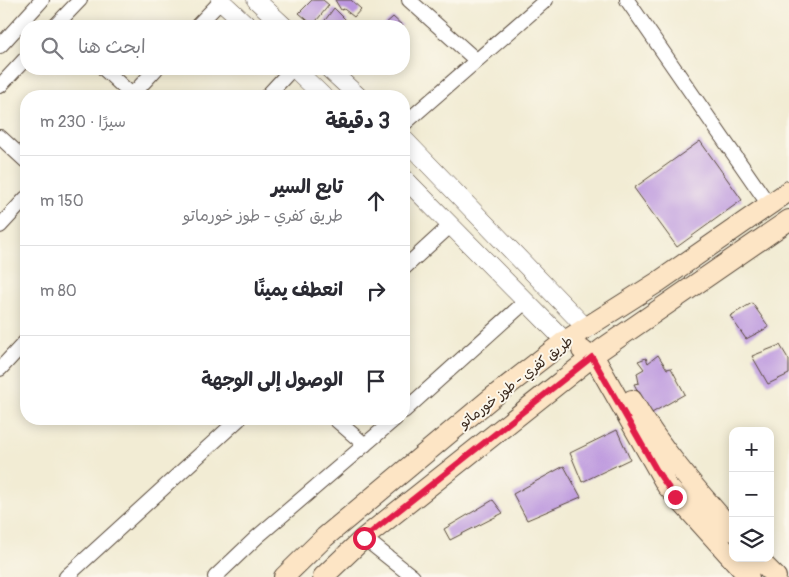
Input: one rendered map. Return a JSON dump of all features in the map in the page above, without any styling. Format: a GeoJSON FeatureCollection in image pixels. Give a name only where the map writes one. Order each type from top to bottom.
{"type":"FeatureCollection","features":[{"type":"Feature","properties":{"kind":"main road","name":"طريق كفري - طوز خورماتو"},"geometry":{"type":"LineString","coordinates":[[284,577],[325,537],[489,400],[565,342],[587,329],[789,191]]}},
{"type":"Feature","properties":{"kind":"main road","name":"طريق كفري - طوز خورماتو"},"geometry":{"type":"LineString","coordinates":[[323,577],[364,538],[597,353],[789,220]]}},
{"type":"Feature","properties":{"kind":"main road"},"geometry":{"type":"LineString","coordinates":[[587,329],[597,353],[667,486],[748,577]]}},
{"type":"Feature","properties":{"kind":"main road"},"geometry":{"type":"LineString","coordinates":[[565,342],[597,353],[683,474],[729,526]]}},
{"type":"Feature","properties":{"kind":"main road"},"geometry":{"type":"LineString","coordinates":[[667,486],[683,474]]}},
{"type":"Feature","properties":{"kind":"main road"},"geometry":{"type":"LineString","coordinates":[[761,562],[776,577]]}},
{"type":"Feature","properties":{"kind":"street"},"geometry":{"type":"LineString","coordinates":[[62,20],[80,0]]}},
{"type":"Feature","properties":{"kind":"street"},"geometry":{"type":"LineString","coordinates":[[256,0],[278,20]]}},
{"type":"Feature","properties":{"kind":"street"},"geometry":{"type":"LineString","coordinates":[[409,0],[476,60]]}},
{"type":"Feature","properties":{"kind":"street"},"geometry":{"type":"LineString","coordinates":[[410,119],[546,0]]}},
{"type":"Feature","properties":{"kind":"street"},"geometry":{"type":"LineString","coordinates":[[626,0],[769,205]]}},
{"type":"Feature","properties":{"kind":"street"},"geometry":{"type":"LineString","coordinates":[[203,20],[220,1],[241,20]]}},
{"type":"Feature","properties":{"kind":"street"},"geometry":{"type":"LineString","coordinates":[[21,20],[35,3]]}},
{"type":"Feature","properties":{"kind":"street"},"geometry":{"type":"LineString","coordinates":[[0,46],[20,21]]}},
{"type":"Feature","properties":{"kind":"street"},"geometry":{"type":"LineString","coordinates":[[0,86],[20,64]]}},
{"type":"Feature","properties":{"kind":"street"},"geometry":{"type":"LineString","coordinates":[[110,75],[125,90]]}},
{"type":"Feature","properties":{"kind":"street"},"geometry":{"type":"LineString","coordinates":[[133,90],[150,75]]}},
{"type":"Feature","properties":{"kind":"street"},"geometry":{"type":"LineString","coordinates":[[273,90],[288,75]]}},
{"type":"Feature","properties":{"kind":"street"},"geometry":{"type":"LineString","coordinates":[[300,75],[317,90]]}},
{"type":"Feature","properties":{"kind":"street"},"geometry":{"type":"LineString","coordinates":[[335,75],[352,90]]}},
{"type":"Feature","properties":{"kind":"street"},"geometry":{"type":"LineString","coordinates":[[0,137],[20,155]]}},
{"type":"Feature","properties":{"kind":"street"},"geometry":{"type":"LineString","coordinates":[[410,145],[587,329]]}},
{"type":"Feature","properties":{"kind":"street"},"geometry":{"type":"LineString","coordinates":[[410,184],[565,342]]}},
{"type":"Feature","properties":{"kind":"street"},"geometry":{"type":"LineString","coordinates":[[0,226],[20,204]]}},
{"type":"Feature","properties":{"kind":"street"},"geometry":{"type":"LineString","coordinates":[[410,263],[451,225]]}},
{"type":"Feature","properties":{"kind":"street"},"geometry":{"type":"LineString","coordinates":[[410,405],[525,302]]}},
{"type":"Feature","properties":{"kind":"street"},"geometry":{"type":"LineString","coordinates":[[0,368],[20,347]]}},
{"type":"Feature","properties":{"kind":"street"},"geometry":{"type":"LineString","coordinates":[[66,577],[232,425]]}},
{"type":"Feature","properties":{"kind":"street"},"geometry":{"type":"LineString","coordinates":[[342,425],[365,446]]}},
{"type":"Feature","properties":{"kind":"street"},"geometry":{"type":"LineString","coordinates":[[215,577],[257,537],[388,425]]}},
{"type":"Feature","properties":{"kind":"street"},"geometry":{"type":"LineString","coordinates":[[364,538],[413,577]]}},
{"type":"Feature","properties":{"kind":"building"},"geometry":{"type":"Polygon","coordinates":[[[312,0],[323,0],[329,5],[317,20],[307,20],[299,13],[312,0]]]}},
{"type":"Feature","properties":{"kind":"building"},"geometry":{"type":"Polygon","coordinates":[[[335,0],[351,0],[361,9],[354,17],[344,9],[341,10],[335,0]]]}},
{"type":"Feature","properties":{"kind":"building"},"geometry":{"type":"Polygon","coordinates":[[[334,8],[346,20],[325,20],[334,8]]]}},
{"type":"Feature","properties":{"kind":"building"},"geometry":{"type":"Polygon","coordinates":[[[700,141],[742,200],[677,247],[634,188],[700,141]]]}},
{"type":"Feature","properties":{"kind":"building"},"geometry":{"type":"Polygon","coordinates":[[[752,303],[769,327],[746,339],[730,316],[752,303]]]}},
{"type":"Feature","properties":{"kind":"building"},"geometry":{"type":"Polygon","coordinates":[[[780,345],[789,360],[789,374],[768,384],[752,356],[780,345]]]}},
{"type":"Feature","properties":{"kind":"building"},"geometry":{"type":"Polygon","coordinates":[[[658,355],[667,369],[671,368],[685,394],[650,414],[634,384],[639,383],[637,373],[644,369],[638,361],[646,358],[648,363],[658,355]]]}},
{"type":"Feature","properties":{"kind":"building"},"geometry":{"type":"Polygon","coordinates":[[[617,430],[630,459],[582,482],[570,453],[617,430]]]}},
{"type":"Feature","properties":{"kind":"building"},"geometry":{"type":"Polygon","coordinates":[[[564,466],[581,497],[527,520],[513,494],[564,466]]]}},
{"type":"Feature","properties":{"kind":"building"},"geometry":{"type":"Polygon","coordinates":[[[493,500],[503,513],[450,540],[444,529],[493,500]]]}},
{"type":"Feature","properties":{"kind":"route"},"geometry":{"type":"LineString","coordinates":[[364,538],[592,357],[598,364],[657,471],[675,497]]}}]}
